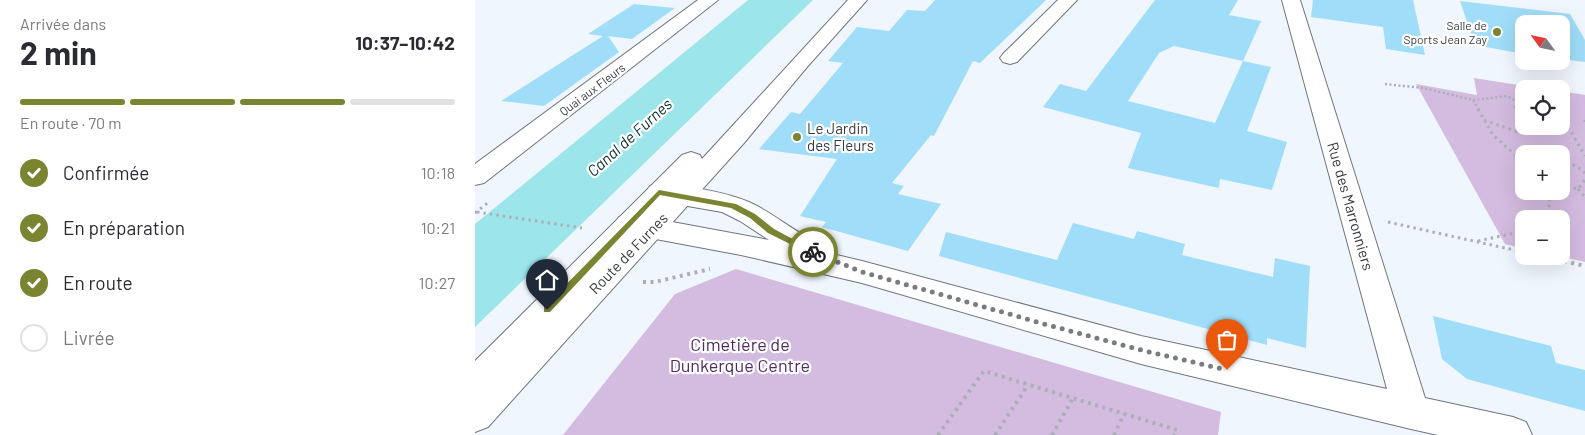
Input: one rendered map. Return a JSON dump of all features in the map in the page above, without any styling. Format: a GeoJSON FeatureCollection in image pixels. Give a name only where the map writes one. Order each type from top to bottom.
{"type":"FeatureCollection","features":[{"type":"Feature","properties":{"kind":"street","name":"Quai aux Fleurs"},"geometry":{"type":"LineString","coordinates":[[475,177],[709,0]]}},
{"type":"Feature","properties":{"kind":"street","name":"Route de Furnes"},"geometry":{"type":"LineString","coordinates":[[475,385],[640,227],[844,0]]}},
{"type":"Feature","properties":{"kind":"street","name":"Route de Furnes"},"geometry":{"type":"LineString","coordinates":[[670,194],[759,113],[800,62],[858,0]]}},
{"type":"Feature","properties":{"kind":"street"},"geometry":{"type":"LineString","coordinates":[[1010,58],[1068,0]]}},
{"type":"Feature","properties":{"kind":"street","name":"Rue des Marronniers"},"geometry":{"type":"LineString","coordinates":[[1291,0],[1411,412]]}},
{"type":"Feature","properties":{"kind":"street"},"geometry":{"type":"LineString","coordinates":[[670,194],[725,203],[740,209],[771,231],[806,250],[862,272]]}},
{"type":"Feature","properties":{"kind":"street","name":"Route de Furnes"},"geometry":{"type":"LineString","coordinates":[[475,415],[605,278],[640,227]]}},
{"type":"Feature","properties":{"kind":"street"},"geometry":{"type":"LineString","coordinates":[[640,227],[741,245],[862,272],[1141,350],[1513,435]]}},
{"type":"Feature","properties":{"kind":"path"},"geometry":{"type":"LineString","coordinates":[[1385,84],[1423,88],[1473,100],[1507,96],[1515,100]]}},
{"type":"Feature","properties":{"kind":"path"},"geometry":{"type":"LineString","coordinates":[[1473,100],[1493,135],[1515,153]]}},
{"type":"Feature","properties":{"kind":"path"},"geometry":{"type":"LineString","coordinates":[[1484,120],[1515,131]]}},
{"type":"Feature","properties":{"kind":"path"},"geometry":{"type":"LineString","coordinates":[[1570,130],[1585,156]]}},
{"type":"Feature","properties":{"kind":"path"},"geometry":{"type":"LineString","coordinates":[[1570,163],[1585,173]]}},
{"type":"Feature","properties":{"kind":"path"},"geometry":{"type":"LineString","coordinates":[[1579,189],[1585,180]]}},
{"type":"Feature","properties":{"kind":"path"},"geometry":{"type":"LineString","coordinates":[[1570,187],[1579,189],[1585,196]]}},
{"type":"Feature","properties":{"kind":"path"},"geometry":{"type":"LineString","coordinates":[[476,212],[588,228]]}},
{"type":"Feature","properties":{"kind":"path"},"geometry":{"type":"LineString","coordinates":[[1353,214],[1515,250]]}},
{"type":"Feature","properties":{"kind":"path"},"geometry":{"type":"LineString","coordinates":[[1475,241],[1515,233]]}},
{"type":"Feature","properties":{"kind":"path"},"geometry":{"type":"LineString","coordinates":[[1570,263],[1585,266]]}},
{"type":"Feature","properties":{"kind":"path"},"geometry":{"type":"LineString","coordinates":[[605,278],[635,282],[655,282],[719,267]]}},
{"type":"Feature","properties":{"kind":"path"},"geometry":{"type":"LineString","coordinates":[[938,435],[984,371],[1177,430],[1174,435]]}},
{"type":"Feature","properties":{"kind":"path"},"geometry":{"type":"LineString","coordinates":[[995,435],[1028,385]]}},
{"type":"Feature","properties":{"kind":"path"},"geometry":{"type":"LineString","coordinates":[[1052,435],[1073,398]]}},
{"type":"Feature","properties":{"kind":"path"},"geometry":{"type":"LineString","coordinates":[[1114,435],[1124,414]]}},
{"type":"Feature","properties":{"kind":"green space"},"geometry":{"type":"Polygon","coordinates":[[[1474,78],[1515,84],[1515,135],[1570,135],[1570,92],[1585,95],[1585,262],[1570,259],[1570,210],[1515,210],[1515,247],[1505,244],[1416,84],[1477,95],[1474,78]]]}},
{"type":"Feature","properties":{"kind":"green space","name":"Cimetière de Dunkerque Centre"},"geometry":{"type":"Polygon","coordinates":[[[736,269],[1221,412],[1218,435],[563,435],[675,294],[736,269]]]}},
{"type":"Feature","properties":{"kind":"water","name":"Canal de Furnes"},"geometry":{"type":"Polygon","coordinates":[[[748,0],[813,0],[475,327],[475,224],[748,0]]]}},
{"type":"Feature","properties":{"kind":"building"},"geometry":{"type":"Polygon","coordinates":[[[935,0],[1046,0],[980,63],[973,61],[934,136],[931,135],[892,183],[904,186],[898,194],[941,204],[908,251],[822,227],[826,222],[800,216],[837,159],[759,149],[791,112],[800,114],[843,63],[828,61],[857,27],[889,31],[907,10],[925,11],[935,0]]]}},
{"type":"Feature","properties":{"kind":"building"},"geometry":{"type":"Polygon","coordinates":[[[1155,0],[1238,0],[1229,15],[1261,21],[1243,61],[1271,67],[1247,131],[1287,142],[1272,190],[1220,179],[1219,188],[1128,168],[1141,133],[1043,107],[1060,84],[1086,91],[1155,0]],[[1174,46],[1159,53],[1128,101],[1215,123],[1243,61],[1174,46]]]}},
{"type":"Feature","properties":{"kind":"building"},"geometry":{"type":"Polygon","coordinates":[[[1313,0],[1413,0],[1425,55],[1386,49],[1383,27],[1311,17],[1313,0]]]}},
{"type":"Feature","properties":{"kind":"building","name":"Salle de Sports Jean Zay"},"geometry":{"type":"Polygon","coordinates":[[[1460,1],[1570,14],[1585,40],[1585,62],[1570,60],[1570,15],[1515,15],[1515,52],[1475,45],[1460,1]]]}},
{"type":"Feature","properties":{"kind":"building"},"geometry":{"type":"Polygon","coordinates":[[[634,4],[675,8],[632,39],[608,36],[619,52],[544,106],[501,101],[603,36],[588,34],[634,4]]]}},
{"type":"Feature","properties":{"kind":"building"},"geometry":{"type":"Polygon","coordinates":[[[1073,223],[1134,239],[1137,231],[1185,244],[1182,255],[1273,277],[1275,258],[1310,266],[1306,348],[1267,338],[1267,345],[939,256],[946,232],[1057,260],[1073,223]]]}},
{"type":"Feature","properties":{"kind":"building"},"geometry":{"type":"Polygon","coordinates":[[[1433,316],[1551,346],[1556,363],[1585,370],[1585,411],[1467,379],[1442,359],[1433,316]]]}},
{"type":"Feature","properties":{"kind":"way so far"},"geometry":{"type":"LineString","coordinates":[[813,252],[862,272],[1086,336],[1227,370]]}},
{"type":"Feature","properties":{"kind":"place","name":"Salle de Sports Jean Zay"},"geometry":{"type":"Point","coordinates":[1497,32]}},
{"type":"Feature","properties":{"kind":"place","name":"Le Jardin des Fleurs"},"geometry":{"type":"Point","coordinates":[797,137]}},
{"type":"Feature","properties":{"kind":"route"},"geometry":{"type":"LineString","coordinates":[[547,310],[659,192],[733,206],[753,216],[771,231],[813,252]]}}]}
